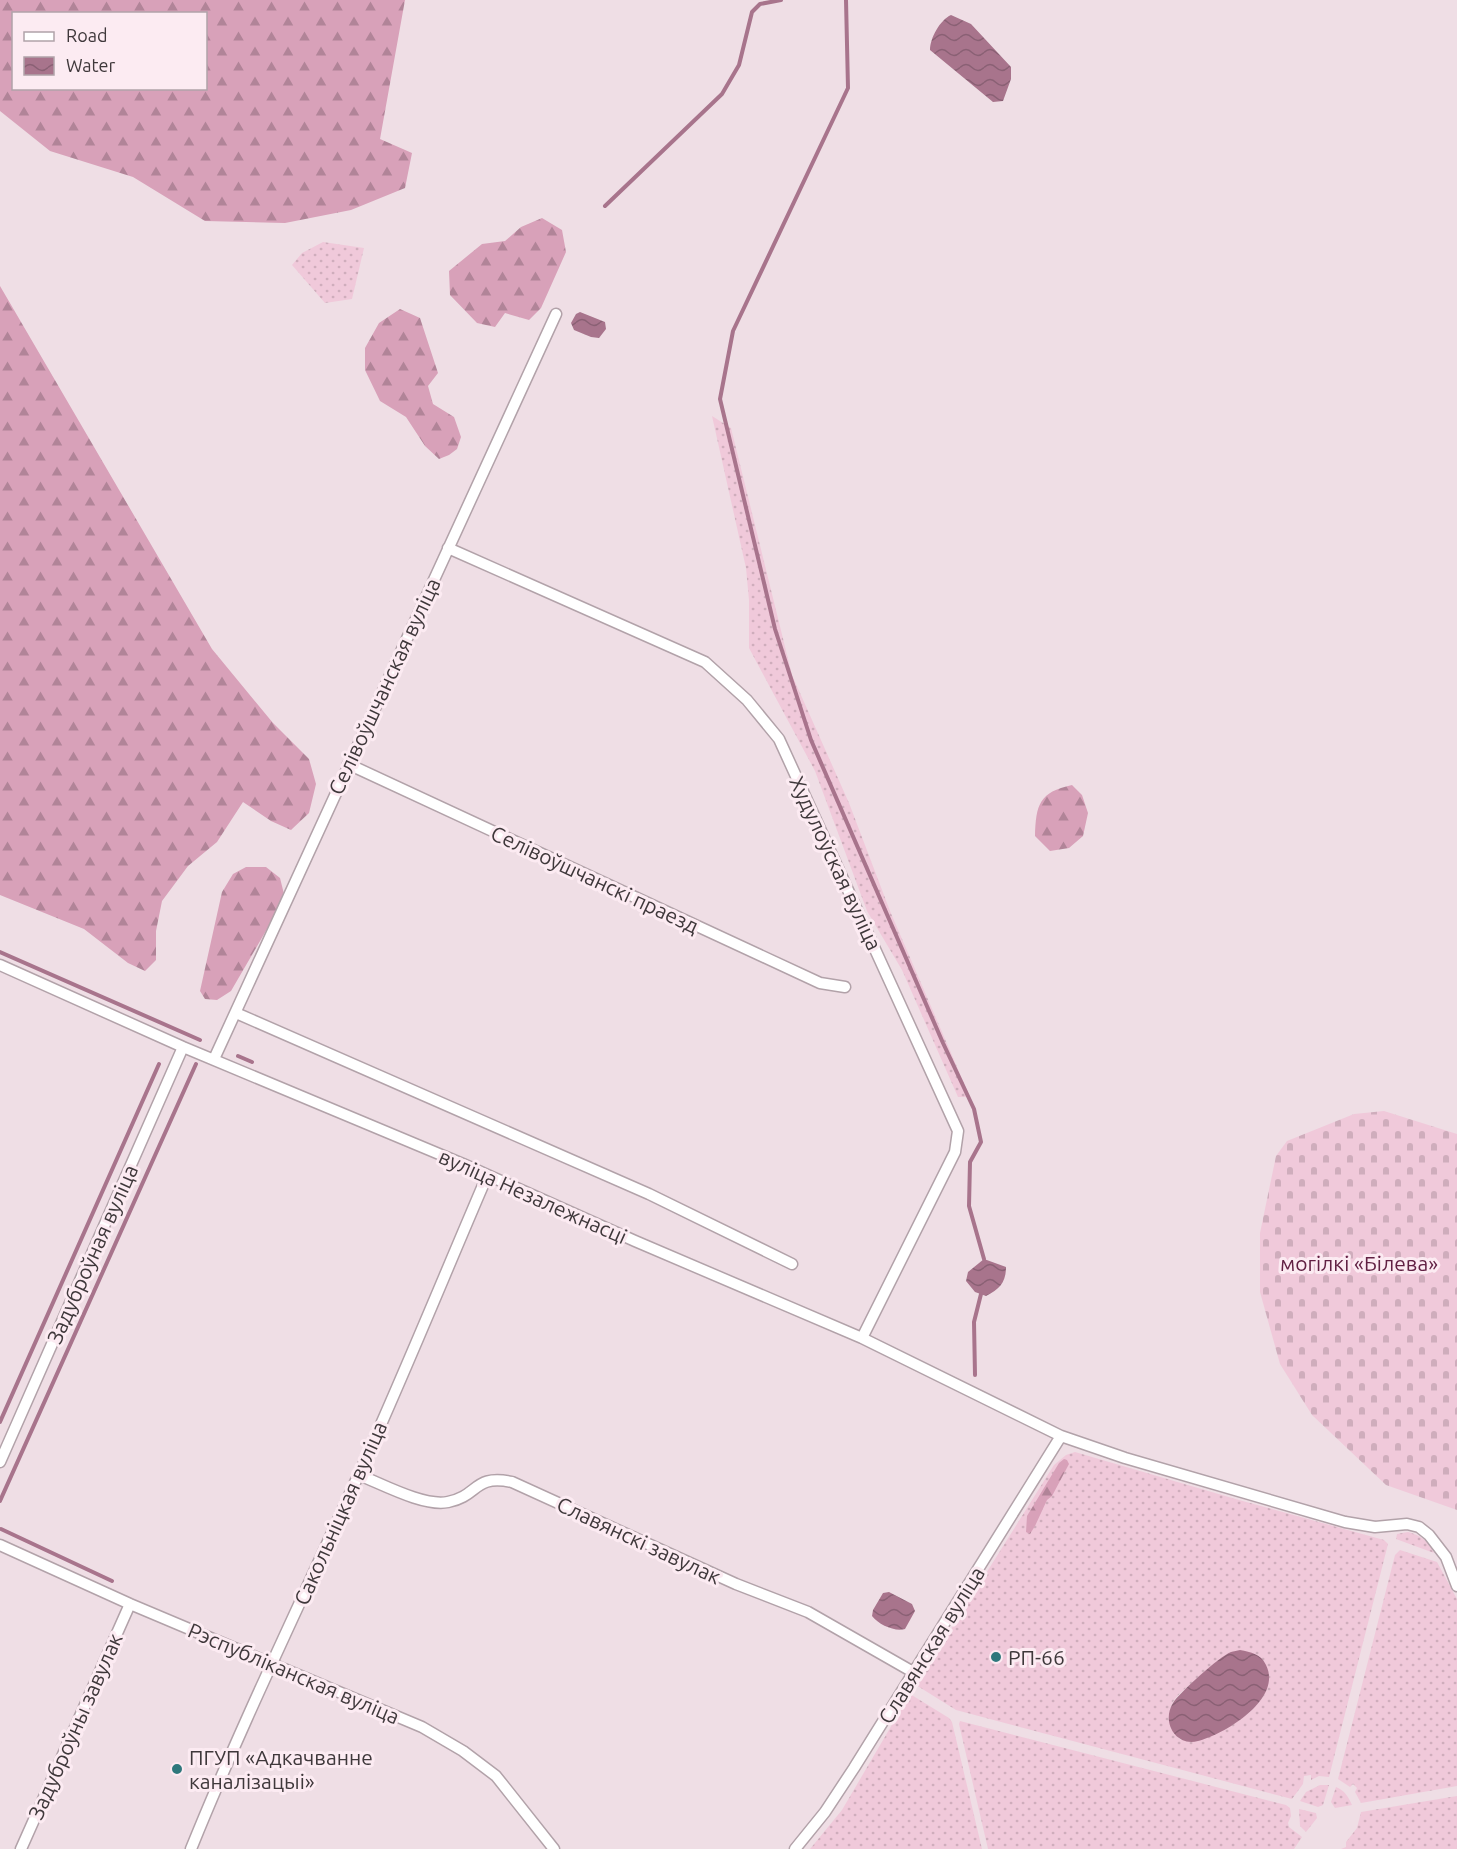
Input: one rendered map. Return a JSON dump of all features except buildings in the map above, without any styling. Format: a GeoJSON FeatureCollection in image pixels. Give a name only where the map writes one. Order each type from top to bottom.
{"type":"FeatureCollection","features":[{"type":"Feature","properties":{"kind":"street","name":"Селівоўшчанская вуліца"},"geometry":{"type":"LineString","coordinates":[[214,1059],[556,314]]}},
{"type":"Feature","properties":{"kind":"street","name":"Худулоўская вуліца"},"geometry":{"type":"LineString","coordinates":[[448,548],[705,662],[747,700],[779,739],[958,1131],[955,1152],[862,1338]]}},
{"type":"Feature","properties":{"kind":"street","name":"Селівоўшчанскі праезд"},"geometry":{"type":"LineString","coordinates":[[348,764],[820,983],[845,987]]}},
{"type":"Feature","properties":{"kind":"street","name":"вуліца Незалежнасці"},"geometry":{"type":"LineString","coordinates":[[0,965],[183,1047],[463,1164],[862,1338],[1061,1436],[1125,1458],[1311,1510],[1345,1522],[1375,1527],[1407,1524],[1419,1527],[1429,1535],[1446,1557],[1457,1586]]}},
{"type":"Feature","properties":{"kind":"street"},"geometry":{"type":"LineString","coordinates":[[236,1012],[649,1194],[792,1264]]}},
{"type":"Feature","properties":{"kind":"street","name":"Задуброўная вуліца"},"geometry":{"type":"LineString","coordinates":[[0,1462],[183,1047]]}},
{"type":"Feature","properties":{"kind":"street","name":"Сакольніцкая вуліца"},"geometry":{"type":"LineString","coordinates":[[191,1849],[213,1794],[359,1475],[487,1176]]}},
{"type":"Feature","properties":{"kind":"street","name":"Славянская вуліца"},"geometry":{"type":"LineString","coordinates":[[795,1849],[825,1812],[854,1768],[1061,1436]]}},
{"type":"Feature","properties":{"kind":"street","name":"Славянскі завулак"},"geometry":{"type":"LineString","coordinates":[[359,1475],[424,1501],[445,1503],[459,1499],[486,1480],[497,1479],[512,1482],[736,1584],[808,1612],[913,1672]]}},
{"type":"Feature","properties":{"kind":"street","name":"Рэспубліканская вуліца"},"geometry":{"type":"LineString","coordinates":[[0,1545],[130,1604],[422,1727],[464,1751],[496,1776],[554,1849]]}},
{"type":"Feature","properties":{"kind":"street","name":"Задуброўны завулак"},"geometry":{"type":"LineString","coordinates":[[21,1849],[130,1604]]}},
{"type":"Feature","properties":{"kind":"green space"},"geometry":{"type":"Polygon","coordinates":[[[0,0],[405,0],[380,139],[412,153],[405,188],[351,210],[285,223],[205,221],[133,177],[50,151],[0,111],[0,0]]]}},
{"type":"Feature","properties":{"kind":"green space"},"geometry":{"type":"Polygon","coordinates":[[[542,218],[562,230],[566,252],[541,308],[529,320],[505,313],[495,327],[477,323],[450,295],[449,271],[482,244],[505,241],[521,227],[542,218]]]}},
{"type":"Feature","properties":{"kind":"green space"},"geometry":{"type":"Polygon","coordinates":[[[323,242],[364,248],[352,299],[325,303],[292,265],[302,253],[323,242]]]}},
{"type":"Feature","properties":{"kind":"green space"},"geometry":{"type":"Polygon","coordinates":[[[0,286],[212,649],[273,723],[309,759],[316,784],[309,813],[291,830],[271,821],[243,802],[217,842],[188,866],[162,901],[156,931],[156,960],[145,971],[128,963],[84,929],[0,895],[0,286]]]}},
{"type":"Feature","properties":{"kind":"green space"},"geometry":{"type":"Polygon","coordinates":[[[400,309],[420,318],[438,373],[428,386],[433,404],[454,417],[461,437],[457,449],[439,459],[425,446],[406,417],[380,401],[365,370],[365,348],[379,323],[400,309]]]}},
{"type":"Feature","properties":{"kind":"green space"},"geometry":{"type":"Polygon","coordinates":[[[712,416],[731,428],[792,675],[849,803],[890,911],[970,1097],[958,1097],[902,970],[867,911],[815,771],[749,648],[746,568],[712,416]]]}},
{"type":"Feature","properties":{"kind":"green space"},"geometry":{"type":"Polygon","coordinates":[[[1072,785],[1082,795],[1088,813],[1083,836],[1069,848],[1050,851],[1035,836],[1038,808],[1046,796],[1072,785]]]}},
{"type":"Feature","properties":{"kind":"green space"},"geometry":{"type":"Polygon","coordinates":[[[246,867],[266,867],[280,878],[284,894],[267,929],[231,991],[217,1000],[205,999],[200,991],[222,892],[233,874],[246,867]]]}},
{"type":"Feature","properties":{"kind":"green space","name":"могілкі «Білева»"},"geometry":{"type":"Polygon","coordinates":[[[1384,1111],[1457,1134],[1457,1510],[1386,1485],[1312,1415],[1280,1364],[1260,1292],[1260,1233],[1276,1156],[1287,1141],[1354,1114],[1384,1111]]]}},
{"type":"Feature","properties":{"kind":"green space"},"geometry":{"type":"Polygon","coordinates":[[[1075,1452],[1384,1540],[1388,1544],[1329,1777],[1319,1776],[1311,1780],[1311,1775],[1304,1776],[1303,1784],[1292,1799],[956,1710],[916,1685],[1054,1465],[1066,1455],[1075,1452]],[[1230,1652],[1177,1697],[1171,1707],[1170,1723],[1181,1740],[1232,1725],[1250,1712],[1263,1697],[1230,1652]]]}},
{"type":"Feature","properties":{"kind":"green space"},"geometry":{"type":"Polygon","coordinates":[[[1064,1459],[1069,1464],[1030,1534],[1026,1532],[1027,1516],[1059,1463],[1064,1459]]]}},
{"type":"Feature","properties":{"kind":"green space"},"geometry":{"type":"Polygon","coordinates":[[[1408,1532],[1424,1540],[1434,1553],[1396,1539],[1397,1534],[1408,1532]]]}},
{"type":"Feature","properties":{"kind":"green space"},"geometry":{"type":"Polygon","coordinates":[[[1400,1550],[1437,1562],[1457,1599],[1457,1786],[1361,1803],[1355,1792],[1357,1788],[1353,1784],[1350,1787],[1338,1779],[1395,1555],[1400,1550]]]}},
{"type":"Feature","properties":{"kind":"green space"},"geometry":{"type":"Polygon","coordinates":[[[910,1694],[952,1722],[982,1849],[810,1849],[842,1810],[910,1694]]]}},
{"type":"Feature","properties":{"kind":"green space"},"geometry":{"type":"Polygon","coordinates":[[[960,1721],[1286,1805],[1290,1808],[1289,1827],[1302,1837],[1294,1849],[988,1849],[960,1721]]]}},
{"type":"Feature","properties":{"kind":"green space"},"geometry":{"type":"Polygon","coordinates":[[[1320,1785],[1329,1785],[1323,1805],[1318,1807],[1300,1801],[1306,1792],[1320,1785]]]}},
{"type":"Feature","properties":{"kind":"green space"},"geometry":{"type":"Polygon","coordinates":[[[1336,1787],[1346,1794],[1352,1805],[1335,1808],[1331,1802],[1336,1787]]]}},
{"type":"Feature","properties":{"kind":"green space"},"geometry":{"type":"Polygon","coordinates":[[[1457,1796],[1457,1849],[1341,1849],[1346,1847],[1346,1842],[1357,1828],[1361,1812],[1457,1796]]]}},
{"type":"Feature","properties":{"kind":"green space"},"geometry":{"type":"Polygon","coordinates":[[[1299,1809],[1316,1813],[1317,1818],[1306,1832],[1300,1826],[1299,1809]]]}},
{"type":"Feature","properties":{"kind":"water"},"geometry":{"type":"Polygon","coordinates":[[[951,15],[971,24],[1011,67],[1011,79],[1003,101],[993,102],[930,50],[936,30],[951,15]]]}},
{"type":"Feature","properties":{"kind":"water"},"geometry":{"type":"Polygon","coordinates":[[[580,312],[605,322],[606,329],[599,338],[574,330],[571,323],[576,314],[580,312]]]}},
{"type":"Feature","properties":{"kind":"water"},"geometry":{"type":"Polygon","coordinates":[[[984,1259],[1006,1267],[1005,1277],[1001,1284],[986,1296],[975,1292],[966,1281],[968,1272],[984,1259]]]}},
{"type":"Feature","properties":{"kind":"water"},"geometry":{"type":"Polygon","coordinates":[[[889,1592],[912,1604],[915,1611],[905,1629],[897,1630],[887,1627],[872,1616],[883,1593],[889,1592]]]}},
{"type":"Feature","properties":{"kind":"water"},"geometry":{"type":"Polygon","coordinates":[[[1240,1650],[1258,1656],[1266,1665],[1269,1678],[1266,1690],[1259,1702],[1236,1723],[1209,1737],[1190,1742],[1177,1737],[1169,1718],[1173,1703],[1218,1660],[1231,1652],[1240,1650]]]}},
{"type":"Feature","properties":{"kind":"waterway"},"geometry":{"type":"LineString","coordinates":[[605,206],[722,94],[739,65],[752,12],[760,4],[781,0]]}},
{"type":"Feature","properties":{"kind":"waterway"},"geometry":{"type":"LineString","coordinates":[[846,0],[848,88],[733,331],[720,399],[775,629],[811,740],[974,1109],[981,1142],[970,1162],[969,1206],[984,1259]]}},
{"type":"Feature","properties":{"kind":"waterway"},"geometry":{"type":"LineString","coordinates":[[0,952],[200,1040]]}},
{"type":"Feature","properties":{"kind":"waterway"},"geometry":{"type":"LineString","coordinates":[[238,1056],[252,1062]]}},
{"type":"Feature","properties":{"kind":"waterway"},"geometry":{"type":"LineString","coordinates":[[0,1422],[159,1064]]}},
{"type":"Feature","properties":{"kind":"waterway"},"geometry":{"type":"LineString","coordinates":[[0,1501],[196,1064]]}},
{"type":"Feature","properties":{"kind":"waterway"},"geometry":{"type":"LineString","coordinates":[[975,1375],[974,1322],[981,1294]]}},
{"type":"Feature","properties":{"kind":"waterway"},"geometry":{"type":"LineString","coordinates":[[1,1529],[112,1581]]}},
{"type":"Feature","properties":{"kind":"place","name":"РП-66"},"geometry":{"type":"Point","coordinates":[996,1657]}},
{"type":"Feature","properties":{"kind":"place","name":"ПГУП «Адкачванне каналізацыі»"},"geometry":{"type":"Point","coordinates":[177,1769]}}]}
